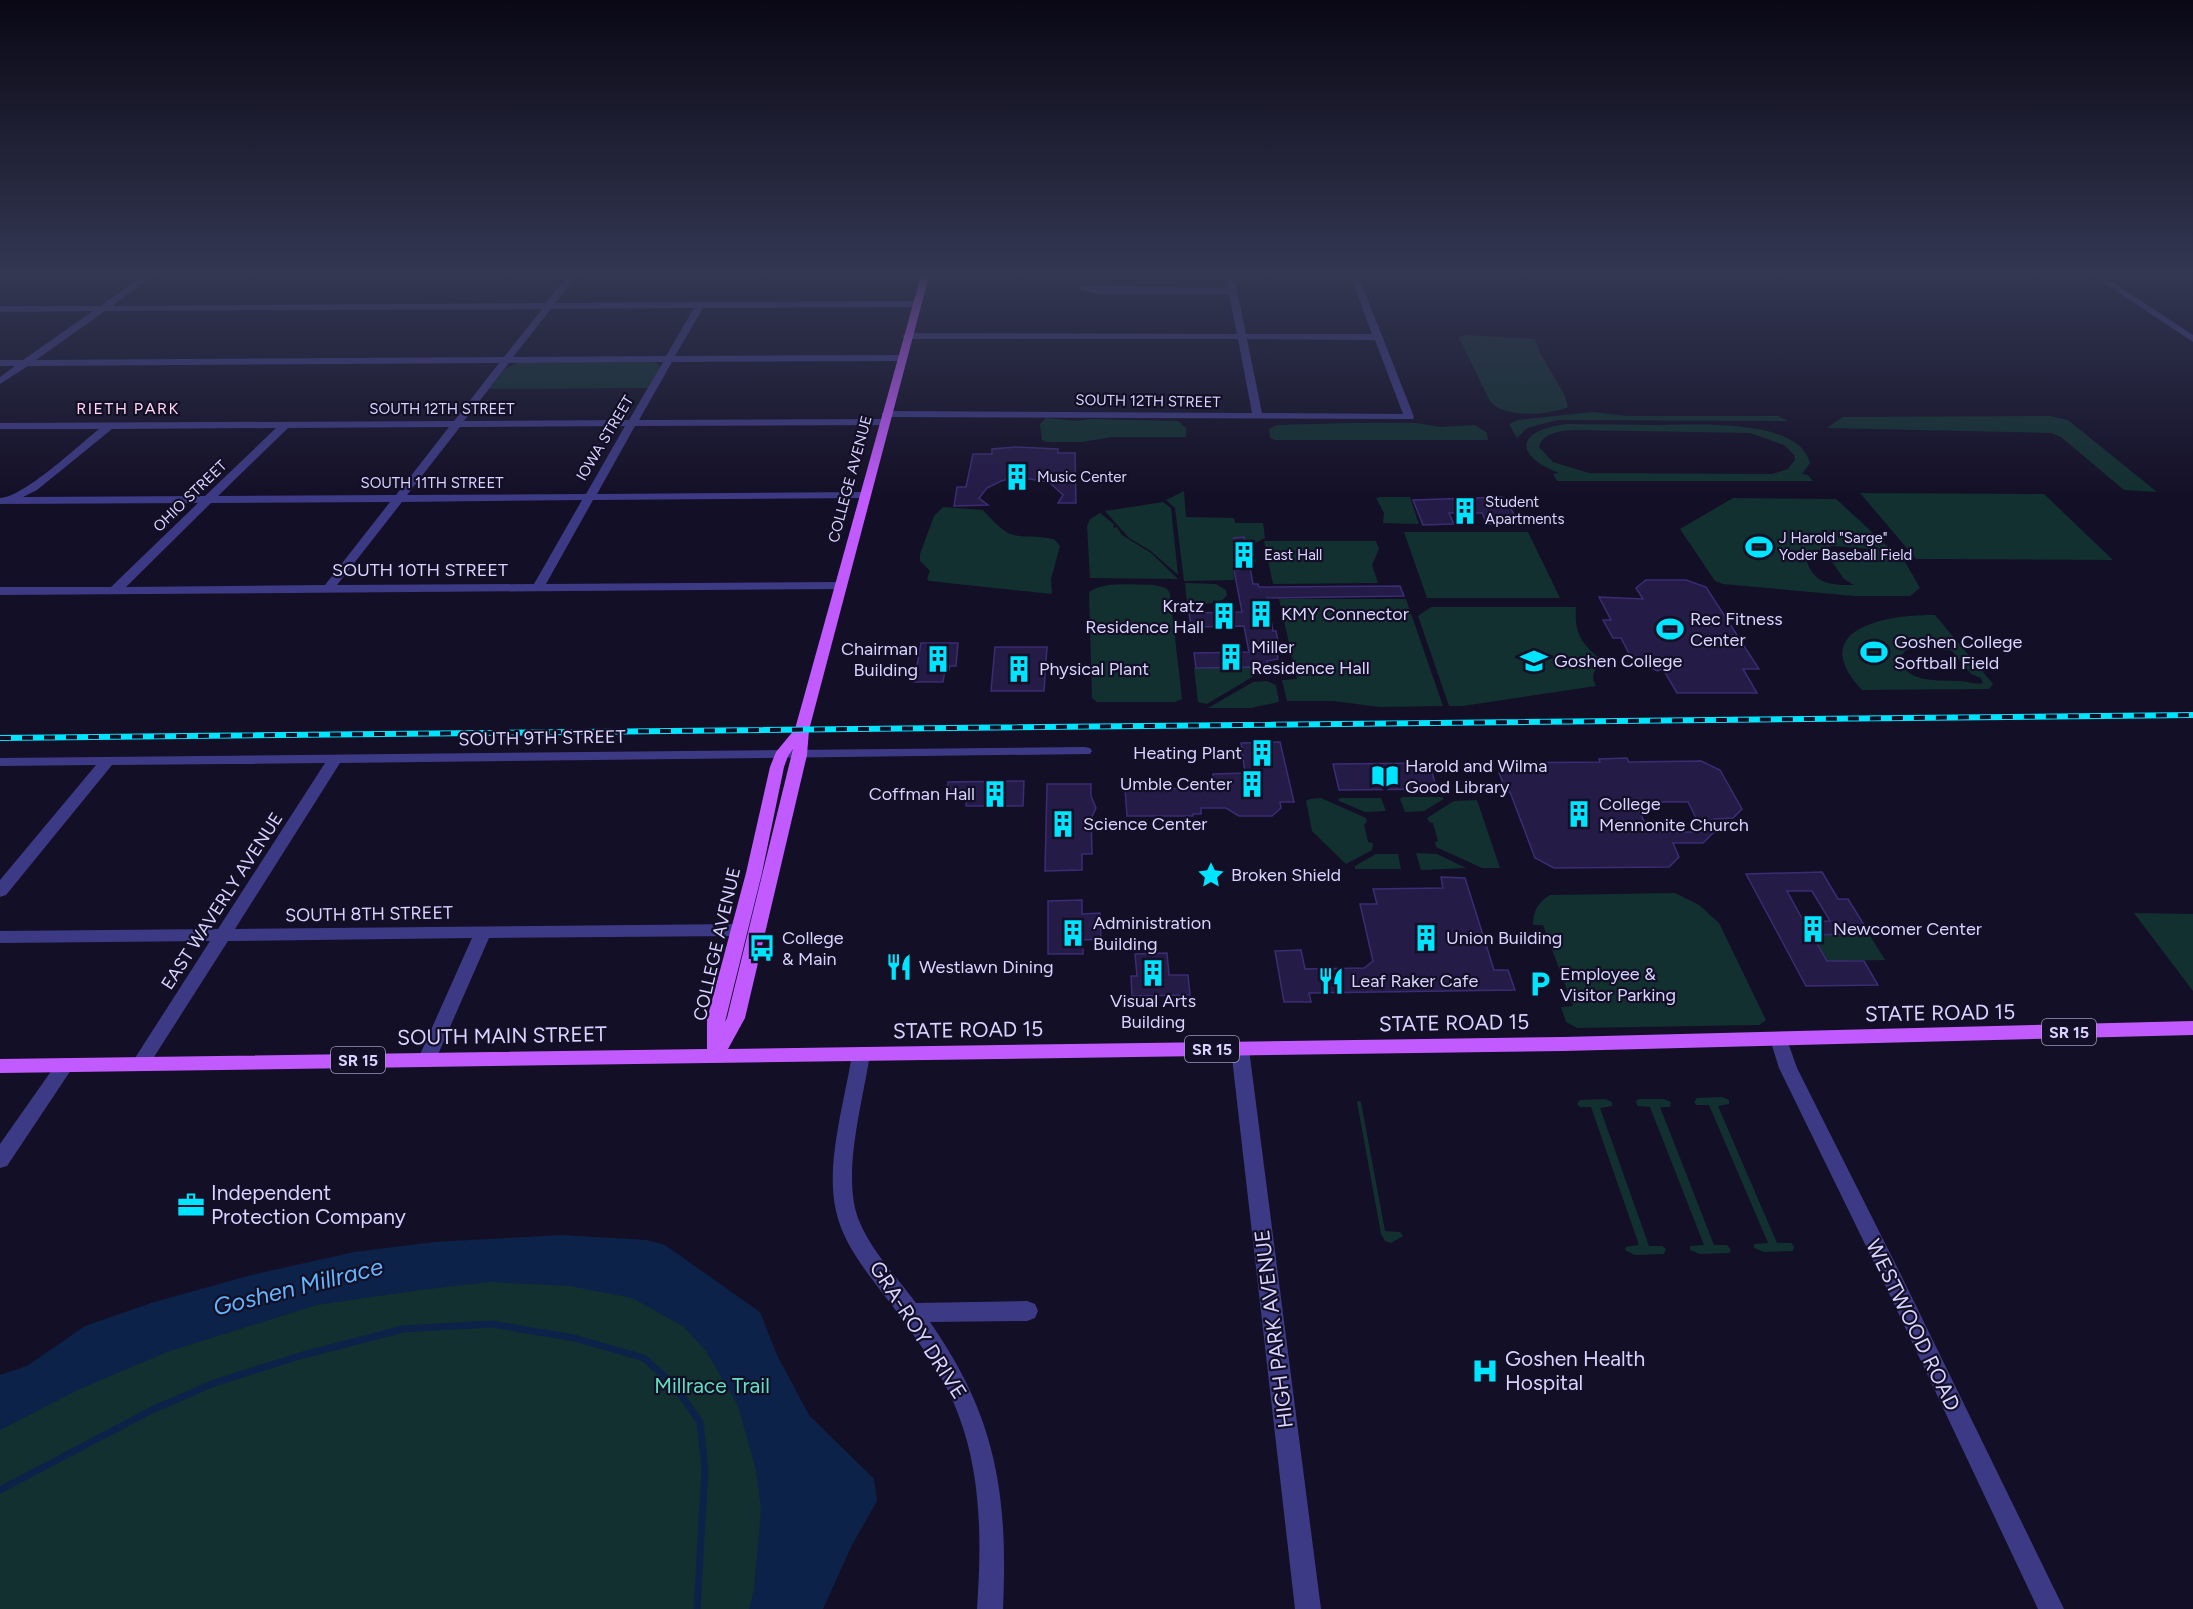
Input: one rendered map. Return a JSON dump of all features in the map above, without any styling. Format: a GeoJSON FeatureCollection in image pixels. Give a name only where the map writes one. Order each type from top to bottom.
{"type":"FeatureCollection","features":[{"type":"Feature","properties":{"kind":"main road","name":"COLLEGE AVENUE"},"geometry":{"type":"LineString","coordinates":[[716,1055],[736,1018],[800,755],[801,730],[904,347]]}},
{"type":"Feature","properties":{"kind":"main road","name":"COLLEGE AVENUE"},"geometry":{"type":"LineString","coordinates":[[716,1055],[716,1019],[781,755],[801,730]]}},
{"type":"Feature","properties":{"kind":"main road","name":"STATE ROAD 15"},"geometry":{"type":"LineString","coordinates":[[716,1055],[1240,1049],[1779,1039],[2193,1028]]}},
{"type":"Feature","properties":{"kind":"main road","name":"SOUTH MAIN STREET"},"geometry":{"type":"LineString","coordinates":[[0,1066],[716,1055]]}},
{"type":"Feature","properties":{"kind":"street"},"geometry":{"type":"LineString","coordinates":[[0,381],[49,347]]}},
{"type":"Feature","properties":{"kind":"street"},"geometry":{"type":"LineString","coordinates":[[329,588],[518,347]]}},
{"type":"Feature","properties":{"kind":"street","name":"IOWA STREET"},"geometry":{"type":"LineString","coordinates":[[538,587],[588,496],[676,347]]}},
{"type":"Feature","properties":{"kind":"street"},"geometry":{"type":"LineString","coordinates":[[1244,347],[1257,417]]}},
{"type":"Feature","properties":{"kind":"street","name":"SOUTH 12TH STREET"},"geometry":{"type":"LineString","coordinates":[[0,426],[633,423],[885,418],[1409,417],[1382,347]]}},
{"type":"Feature","properties":{"kind":"street"},"geometry":{"type":"LineString","coordinates":[[0,363],[901,358]]}},
{"type":"Feature","properties":{"kind":"street","name":"OHIO STREET"},"geometry":{"type":"LineString","coordinates":[[116,590],[286,424]]}},
{"type":"Feature","properties":{"kind":"street"},"geometry":{"type":"LineString","coordinates":[[3,502],[33,488],[110,425]]}},
{"type":"Feature","properties":{"kind":"street","name":"SOUTH 11TH STREET"},"geometry":{"type":"LineString","coordinates":[[3,502],[865,495]]}},
{"type":"Feature","properties":{"kind":"street","name":"SOUTH 10TH STREET"},"geometry":{"type":"LineString","coordinates":[[0,591],[840,586]]}},
{"type":"Feature","properties":{"kind":"street","name":"SOUTH 9TH STREET"},"geometry":{"type":"LineString","coordinates":[[0,762],[1085,751]]}},
{"type":"Feature","properties":{"kind":"street","name":"EAST WAVERLY AVENUE"},"geometry":{"type":"LineString","coordinates":[[141,1063],[335,759]]}},
{"type":"Feature","properties":{"kind":"street"},"geometry":{"type":"LineString","coordinates":[[0,891],[108,761]]}},
{"type":"Feature","properties":{"kind":"street","name":"SOUTH 8TH STREET"},"geometry":{"type":"LineString","coordinates":[[0,938],[739,930]]}},
{"type":"Feature","properties":{"kind":"street"},"geometry":{"type":"LineString","coordinates":[[427,1059],[483,932]]}},
{"type":"Feature","properties":{"kind":"street","name":"WESTWOOD ROAD"},"geometry":{"type":"LineString","coordinates":[[1779,1039],[1788,1068],[2051,1609]]}},
{"type":"Feature","properties":{"kind":"street","name":"HIGH PARK AVENUE"},"geometry":{"type":"LineString","coordinates":[[1240,1049],[1308,1609]]}},
{"type":"Feature","properties":{"kind":"street","name":"GRA-ROY DRIVE"},"geometry":{"type":"LineString","coordinates":[[861,1054],[844,1171],[847,1213],[865,1249],[911,1313],[958,1386],[969,1410],[981,1450],[989,1494],[992,1530],[990,1609]]}},
{"type":"Feature","properties":{"kind":"street"},"geometry":{"type":"LineString","coordinates":[[0,1160],[65,1065]]}},
{"type":"Feature","properties":{"kind":"street"},"geometry":{"type":"LineString","coordinates":[[911,1313],[1027,1311]]}},
{"type":"Feature","properties":{"kind":"green space"},"geometry":{"type":"Polygon","coordinates":[[[1463,347],[1538,347],[1564,394],[1568,407],[1550,412],[1527,414],[1505,411],[1490,401],[1463,347]]]}},
{"type":"Feature","properties":{"kind":"green space"},"geometry":{"type":"Polygon","coordinates":[[[517,363],[657,363],[660,367],[648,388],[489,389],[505,369],[517,363]]]}},
{"type":"Feature","properties":{"kind":"green space"},"geometry":{"type":"Polygon","coordinates":[[[1593,412],[1628,416],[1778,416],[1788,421],[1558,420],[1527,428],[1517,438],[1509,424],[1518,420],[1593,412]]]}},
{"type":"Feature","properties":{"kind":"green space"},"geometry":{"type":"Polygon","coordinates":[[[2050,416],[2068,420],[2157,492],[2124,490],[2061,437],[2051,433],[1827,428],[1843,417],[2050,416]]]}},
{"type":"Feature","properties":{"kind":"green space"},"geometry":{"type":"Polygon","coordinates":[[[1046,418],[1077,421],[1089,419],[1178,421],[1186,428],[1186,437],[1112,437],[1082,442],[1046,442],[1042,440],[1040,424],[1046,418]]]}},
{"type":"Feature","properties":{"kind":"green space"},"geometry":{"type":"Polygon","coordinates":[[[1416,423],[1440,427],[1475,425],[1487,433],[1488,440],[1275,440],[1270,438],[1269,429],[1277,425],[1416,423]]]}},
{"type":"Feature","properties":{"kind":"green space"},"geometry":{"type":"Polygon","coordinates":[[[1568,424],[1718,425],[1766,431],[1786,438],[1802,448],[1810,463],[1802,474],[1808,475],[1813,481],[1557,481],[1553,474],[1559,473],[1533,458],[1527,450],[1527,443],[1531,436],[1552,427],[1568,424]],[[1574,430],[1548,435],[1539,447],[1553,462],[1589,473],[1772,474],[1788,469],[1795,460],[1794,455],[1784,445],[1750,433],[1574,430]]]}},
{"type":"Feature","properties":{"kind":"green space"},"geometry":{"type":"Polygon","coordinates":[[[1184,491],[1186,517],[1234,518],[1235,523],[1263,523],[1265,538],[1253,544],[1256,562],[1250,569],[1233,570],[1234,580],[1184,581],[1175,508],[1166,500],[1184,491]]]}},
{"type":"Feature","properties":{"kind":"green space"},"geometry":{"type":"Polygon","coordinates":[[[1860,493],[2044,494],[2113,560],[1916,559],[1860,493]]]}},
{"type":"Feature","properties":{"kind":"green space"},"geometry":{"type":"Polygon","coordinates":[[[1410,497],[1419,524],[1383,523],[1384,513],[1376,498],[1410,497]]]}},
{"type":"Feature","properties":{"kind":"green space","name":"J Harold \"Sarge\" Yoder Baseball Field"},"geometry":{"type":"Polygon","coordinates":[[[1733,498],[1836,499],[1905,562],[1920,588],[1910,596],[1854,596],[1723,584],[1715,581],[1680,529],[1733,498]],[[1834,546],[1815,553],[1807,562],[1810,570],[1826,582],[1854,585],[1844,579],[1832,562],[1849,558],[1880,562],[1870,549],[1834,546]]]}},
{"type":"Feature","properties":{"kind":"green space"},"geometry":{"type":"Polygon","coordinates":[[[1163,502],[1171,508],[1178,575],[1151,551],[1129,538],[1105,511],[1163,502]]]}},
{"type":"Feature","properties":{"kind":"green space"},"geometry":{"type":"Polygon","coordinates":[[[943,507],[983,510],[1009,533],[1054,539],[1060,546],[1051,579],[1052,594],[929,581],[927,579],[930,571],[920,561],[920,554],[934,516],[943,507]]]}},
{"type":"Feature","properties":{"kind":"green space"},"geometry":{"type":"Polygon","coordinates":[[[1100,513],[1115,525],[1113,525],[1114,528],[1117,527],[1122,535],[1151,553],[1178,579],[1090,578],[1087,526],[1090,519],[1100,513]]]}},
{"type":"Feature","properties":{"kind":"green space"},"geometry":{"type":"Polygon","coordinates":[[[1404,532],[1528,532],[1560,598],[1427,598],[1404,532]]]}},
{"type":"Feature","properties":{"kind":"green space"},"geometry":{"type":"Polygon","coordinates":[[[1264,541],[1376,541],[1379,549],[1372,565],[1378,583],[1273,584],[1264,541]]]}},
{"type":"Feature","properties":{"kind":"green space"},"geometry":{"type":"Polygon","coordinates":[[[1185,583],[1216,584],[1226,590],[1227,595],[1224,599],[1214,603],[1187,603],[1185,583]]]}},
{"type":"Feature","properties":{"kind":"green space"},"geometry":{"type":"Polygon","coordinates":[[[1110,585],[1154,585],[1166,588],[1170,593],[1182,699],[1175,702],[1097,702],[1092,698],[1089,593],[1094,589],[1110,585]]]}},
{"type":"Feature","properties":{"kind":"green space"},"geometry":{"type":"Polygon","coordinates":[[[1279,599],[1406,599],[1443,706],[1380,707],[1333,701],[1287,701],[1282,680],[1297,679],[1279,599]]]}},
{"type":"Feature","properties":{"kind":"green space"},"geometry":{"type":"Polygon","coordinates":[[[1431,607],[1576,607],[1576,625],[1581,638],[1590,650],[1604,662],[1594,672],[1593,679],[1596,686],[1463,706],[1449,706],[1418,616],[1431,607]]]}},
{"type":"Feature","properties":{"kind":"green space","name":"Goshen College Softball Field"},"geometry":{"type":"Polygon","coordinates":[[[1916,615],[1935,615],[1993,684],[1989,689],[1862,690],[1847,669],[1842,652],[1847,639],[1859,629],[1876,622],[1916,615]],[[1920,647],[1906,650],[1901,656],[1908,672],[1923,679],[1983,683],[1981,678],[1971,674],[1952,651],[1920,647]]]}},
{"type":"Feature","properties":{"kind":"green space"},"geometry":{"type":"Polygon","coordinates":[[[1269,667],[1207,704],[1198,702],[1194,668],[1269,667]]]}},
{"type":"Feature","properties":{"kind":"green space"},"geometry":{"type":"Polygon","coordinates":[[[1267,681],[1276,685],[1279,702],[1251,708],[1208,708],[1253,682],[1267,681]]]}},
{"type":"Feature","properties":{"kind":"green space"},"geometry":{"type":"Polygon","coordinates":[[[1402,797],[1441,797],[1444,799],[1424,811],[1405,812],[1400,799],[1402,797]]]}},
{"type":"Feature","properties":{"kind":"green space"},"geometry":{"type":"Polygon","coordinates":[[[1321,798],[1366,818],[1367,822],[1364,824],[1368,842],[1373,843],[1372,850],[1346,864],[1312,831],[1306,801],[1321,798]]]}},
{"type":"Feature","properties":{"kind":"green space"},"geometry":{"type":"Polygon","coordinates":[[[1381,798],[1386,811],[1365,812],[1339,801],[1338,799],[1381,798]]]}},
{"type":"Feature","properties":{"kind":"green space"},"geometry":{"type":"Polygon","coordinates":[[[1477,800],[1500,868],[1482,868],[1436,847],[1435,842],[1438,841],[1433,823],[1427,818],[1454,801],[1477,800]]]}},
{"type":"Feature","properties":{"kind":"green space"},"geometry":{"type":"Polygon","coordinates":[[[1416,853],[1437,854],[1466,868],[1421,870],[1416,853]]]}},
{"type":"Feature","properties":{"kind":"green space"},"geometry":{"type":"Polygon","coordinates":[[[1376,854],[1398,854],[1401,869],[1355,869],[1355,866],[1376,854]]]}},
{"type":"Feature","properties":{"kind":"green space"},"geometry":{"type":"Polygon","coordinates":[[[1675,893],[1699,905],[1719,923],[1766,1020],[1759,1025],[1577,1028],[1566,1022],[1561,1007],[1573,1006],[1543,925],[1533,925],[1535,911],[1539,904],[1550,895],[1675,893]]]}},
{"type":"Feature","properties":{"kind":"green space"},"geometry":{"type":"Polygon","coordinates":[[[2134,913],[2193,914],[2193,991],[2134,913]]]}},
{"type":"Feature","properties":{"kind":"green space"},"geometry":{"type":"Polygon","coordinates":[[[1869,934],[1885,960],[1827,961],[1812,935],[1869,934]]]}},
{"type":"Feature","properties":{"kind":"green space"},"geometry":{"type":"Polygon","coordinates":[[[1722,1097],[1729,1100],[1729,1104],[1718,1106],[1777,1243],[1791,1243],[1794,1246],[1793,1251],[1764,1252],[1754,1248],[1754,1244],[1768,1243],[1709,1105],[1697,1105],[1694,1102],[1697,1098],[1722,1097]]]}},
{"type":"Feature","properties":{"kind":"green space"},"geometry":{"type":"Polygon","coordinates":[[[1605,1099],[1612,1102],[1612,1106],[1600,1108],[1649,1246],[1662,1246],[1666,1249],[1664,1254],[1635,1255],[1625,1250],[1626,1247],[1639,1245],[1591,1107],[1580,1107],[1577,1104],[1580,1100],[1605,1099]]]}},
{"type":"Feature","properties":{"kind":"green space"},"geometry":{"type":"Polygon","coordinates":[[[1664,1099],[1671,1102],[1670,1107],[1660,1107],[1714,1245],[1727,1245],[1731,1250],[1729,1253],[1700,1254],[1690,1250],[1690,1246],[1704,1245],[1650,1107],[1637,1106],[1636,1101],[1664,1099]]]}},
{"type":"Feature","properties":{"kind":"green space"},"geometry":{"type":"Polygon","coordinates":[[[1359,1101],[1385,1231],[1400,1232],[1403,1236],[1391,1243],[1385,1241],[1381,1234],[1357,1102],[1359,1101]]]}},
{"type":"Feature","properties":{"kind":"green space","name":"Millrace Trail"},"geometry":{"type":"Polygon","coordinates":[[[639,1269],[755,1361],[786,1609],[0,1609],[0,1401],[364,1273],[639,1269]]]}},
{"type":"Feature","properties":{"kind":"water","name":"Goshen Millrace"},"geometry":{"type":"Polygon","coordinates":[[[561,1235],[647,1240],[665,1245],[760,1312],[777,1355],[809,1415],[874,1479],[877,1501],[852,1545],[823,1609],[749,1609],[754,1589],[761,1509],[756,1470],[738,1406],[706,1351],[684,1327],[632,1298],[570,1286],[490,1282],[317,1305],[167,1352],[82,1388],[0,1430],[0,1375],[27,1366],[85,1326],[151,1303],[251,1275],[354,1252],[434,1242],[561,1235]]]}},
{"type":"Feature","properties":{"kind":"building","name":"Music Center"},"geometry":{"type":"Polygon","coordinates":[[[1016,447],[1058,449],[1058,453],[1075,453],[1076,503],[1058,503],[1063,495],[1049,482],[1016,477],[987,488],[979,498],[988,505],[954,506],[957,487],[966,487],[973,454],[992,454],[992,449],[1016,447]]]}},
{"type":"Feature","properties":{"kind":"building","name":"Student Apartments"},"geometry":{"type":"Polygon","coordinates":[[[1502,497],[1506,499],[1519,524],[1487,524],[1482,513],[1449,513],[1454,524],[1423,525],[1413,500],[1502,497]]]}},
{"type":"Feature","properties":{"kind":"building"},"geometry":{"type":"Polygon","coordinates":[[[1244,537],[1246,549],[1251,549],[1253,561],[1249,562],[1253,584],[1258,584],[1259,587],[1400,586],[1404,596],[1267,598],[1273,631],[1276,631],[1279,646],[1276,646],[1278,659],[1267,661],[1268,667],[1196,668],[1194,653],[1249,652],[1244,626],[1191,627],[1189,613],[1242,612],[1234,570],[1239,570],[1234,538],[1244,537]]]}},
{"type":"Feature","properties":{"kind":"building","name":"Rec Fitness Center"},"geometry":{"type":"Polygon","coordinates":[[[1646,580],[1686,580],[1706,587],[1759,669],[1743,669],[1757,693],[1677,693],[1663,669],[1657,671],[1641,661],[1633,661],[1621,638],[1613,638],[1603,620],[1611,620],[1599,597],[1643,599],[1636,588],[1646,580]]]}},
{"type":"Feature","properties":{"kind":"building","name":"Chairman Building"},"geometry":{"type":"Polygon","coordinates":[[[921,643],[958,643],[956,666],[950,666],[949,670],[945,670],[943,682],[914,682],[921,643]]]}},
{"type":"Feature","properties":{"kind":"building","name":"Physical Plant"},"geometry":{"type":"Polygon","coordinates":[[[995,647],[1047,647],[1044,691],[991,691],[995,647]]]}},
{"type":"Feature","properties":{"kind":"building"},"geometry":{"type":"Polygon","coordinates":[[[1280,742],[1294,802],[1280,802],[1281,808],[1272,816],[1239,816],[1226,808],[1201,808],[1201,814],[1193,814],[1193,816],[1127,816],[1125,788],[1215,789],[1213,774],[1245,773],[1241,743],[1280,742]]]}},
{"type":"Feature","properties":{"kind":"building","name":"College Mennonite Church"},"geometry":{"type":"Polygon","coordinates":[[[1627,758],[1629,762],[1701,761],[1720,770],[1742,809],[1733,818],[1714,819],[1718,828],[1703,843],[1673,843],[1679,857],[1669,867],[1554,868],[1535,858],[1510,792],[1507,792],[1499,773],[1512,763],[1600,762],[1599,759],[1627,758]],[[1635,802],[1649,832],[1703,832],[1688,802],[1635,802]]]}},
{"type":"Feature","properties":{"kind":"building"},"geometry":{"type":"Polygon","coordinates":[[[1429,763],[1437,789],[1339,790],[1333,764],[1429,763]]]}},
{"type":"Feature","properties":{"kind":"building","name":"Coffman Hall"},"geometry":{"type":"Polygon","coordinates":[[[1024,781],[1023,806],[966,806],[967,796],[946,796],[948,782],[1024,781]]]}},
{"type":"Feature","properties":{"kind":"building","name":"Science Center"},"geometry":{"type":"Polygon","coordinates":[[[1047,784],[1091,784],[1091,796],[1096,808],[1091,819],[1092,854],[1082,854],[1082,870],[1045,871],[1047,784]]]}},
{"type":"Feature","properties":{"kind":"building","name":"Newcomer Center"},"geometry":{"type":"Polygon","coordinates":[[[1822,872],[1838,899],[1848,899],[1866,928],[1850,928],[1854,934],[1812,935],[1827,961],[1864,961],[1878,985],[1806,986],[1746,874],[1822,872]],[[1787,891],[1804,922],[1830,921],[1812,891],[1787,891]]]}},
{"type":"Feature","properties":{"kind":"building","name":"Union Building"},"geometry":{"type":"Polygon","coordinates":[[[1441,877],[1465,878],[1494,970],[1508,970],[1515,990],[1309,993],[1311,1002],[1284,1002],[1275,951],[1301,950],[1305,969],[1364,968],[1373,961],[1360,904],[1377,904],[1373,889],[1443,888],[1441,877]]]}},
{"type":"Feature","properties":{"kind":"building","name":"Administration Building"},"geometry":{"type":"Polygon","coordinates":[[[1082,900],[1082,914],[1100,913],[1101,939],[1083,940],[1083,954],[1048,954],[1048,901],[1082,900]]]}},
{"type":"Feature","properties":{"kind":"building","name":"Visual Arts Building"},"geometry":{"type":"Polygon","coordinates":[[[1167,953],[1169,975],[1188,975],[1190,995],[1132,996],[1131,976],[1137,976],[1135,954],[1167,953]]]}},
{"type":"Feature","properties":{"kind":"waterway"},"geometry":{"type":"LineString","coordinates":[[0,1490],[152,1410],[214,1383],[303,1355],[403,1329],[492,1324],[574,1338],[644,1358],[674,1385],[700,1422],[705,1469],[697,1609]]}},
{"type":"Feature","properties":{"kind":"railway"},"geometry":{"type":"LineString","coordinates":[[0,738],[2193,715]]}},
{"type":"Feature","properties":{"kind":"place","name":"Music Center"},"geometry":{"type":"Point","coordinates":[1017,477]}},
{"type":"Feature","properties":{"kind":"place","name":"Student Apartments"},"geometry":{"type":"Point","coordinates":[1465,511]}},
{"type":"Feature","properties":{"kind":"place","name":"J Harold \"Sarge\" Yoder Baseball Field"},"geometry":{"type":"Point","coordinates":[1759,547]}},
{"type":"Feature","properties":{"kind":"place","name":"East Hall"},"geometry":{"type":"Point","coordinates":[1244,555]}},
{"type":"Feature","properties":{"kind":"place","name":"KMY Connector"},"geometry":{"type":"Point","coordinates":[1261,614]}},
{"type":"Feature","properties":{"kind":"place","name":"Kratz Residence Hall"},"geometry":{"type":"Point","coordinates":[1224,616]}},
{"type":"Feature","properties":{"kind":"place","name":"Rec Fitness Center"},"geometry":{"type":"Point","coordinates":[1670,629]}},
{"type":"Feature","properties":{"kind":"place","name":"Goshen College Softball Field"},"geometry":{"type":"Point","coordinates":[1874,652]}},
{"type":"Feature","properties":{"kind":"place","name":"Miller Residence Hall"},"geometry":{"type":"Point","coordinates":[1231,657]}},
{"type":"Feature","properties":{"kind":"place","name":"Chairman Building"},"geometry":{"type":"Point","coordinates":[938,659]}},
{"type":"Feature","properties":{"kind":"place","name":"Goshen College"},"geometry":{"type":"Point","coordinates":[1534,661]}},
{"type":"Feature","properties":{"kind":"place","name":"Physical Plant"},"geometry":{"type":"Point","coordinates":[1019,669]}},
{"type":"Feature","properties":{"kind":"place","name":"Heating Plant"},"geometry":{"type":"Point","coordinates":[1262,753]}},
{"type":"Feature","properties":{"kind":"place","name":"Harold and Wilma Good Library"},"geometry":{"type":"Point","coordinates":[1385,776]}},
{"type":"Feature","properties":{"kind":"place","name":"Umble Center"},"geometry":{"type":"Point","coordinates":[1252,784]}},
{"type":"Feature","properties":{"kind":"place","name":"Coffman Hall"},"geometry":{"type":"Point","coordinates":[995,794]}},
{"type":"Feature","properties":{"kind":"place","name":"College Mennonite Church"},"geometry":{"type":"Point","coordinates":[1579,814]}},
{"type":"Feature","properties":{"kind":"place","name":"Science Center"},"geometry":{"type":"Point","coordinates":[1063,824]}},
{"type":"Feature","properties":{"kind":"place","name":"Broken Shield"},"geometry":{"type":"Point","coordinates":[1211,875]}},
{"type":"Feature","properties":{"kind":"place","name":"Newcomer Center"},"geometry":{"type":"Point","coordinates":[1813,929]}},
{"type":"Feature","properties":{"kind":"place","name":"Administration Building"},"geometry":{"type":"Point","coordinates":[1073,933]}},
{"type":"Feature","properties":{"kind":"place","name":"Union Building"},"geometry":{"type":"Point","coordinates":[1426,938]}},
{"type":"Feature","properties":{"kind":"place","name":"College & Main"},"geometry":{"type":"Point","coordinates":[762,948]}},
{"type":"Feature","properties":{"kind":"place","name":"Westlawn Dining"},"geometry":{"type":"Point","coordinates":[899,967]}},
{"type":"Feature","properties":{"kind":"place","name":"Visual Arts Building"},"geometry":{"type":"Point","coordinates":[1153,973]}},
{"type":"Feature","properties":{"kind":"place","name":"Leaf Raker Cafe"},"geometry":{"type":"Point","coordinates":[1331,981]}},
{"type":"Feature","properties":{"kind":"place","name":"Employee & Visitor Parking"},"geometry":{"type":"Point","coordinates":[1540,984]}},
{"type":"Feature","properties":{"kind":"place","name":"Independent Protection Company"},"geometry":{"type":"Point","coordinates":[191,1205]}},
{"type":"Feature","properties":{"kind":"place","name":"Goshen Health Hospital"},"geometry":{"type":"Point","coordinates":[1485,1371]}},
{"type":"Feature","properties":{"kind":"district","name":"RIETH PARK"},"geometry":{"type":"Point","coordinates":[128,408]}}]}
